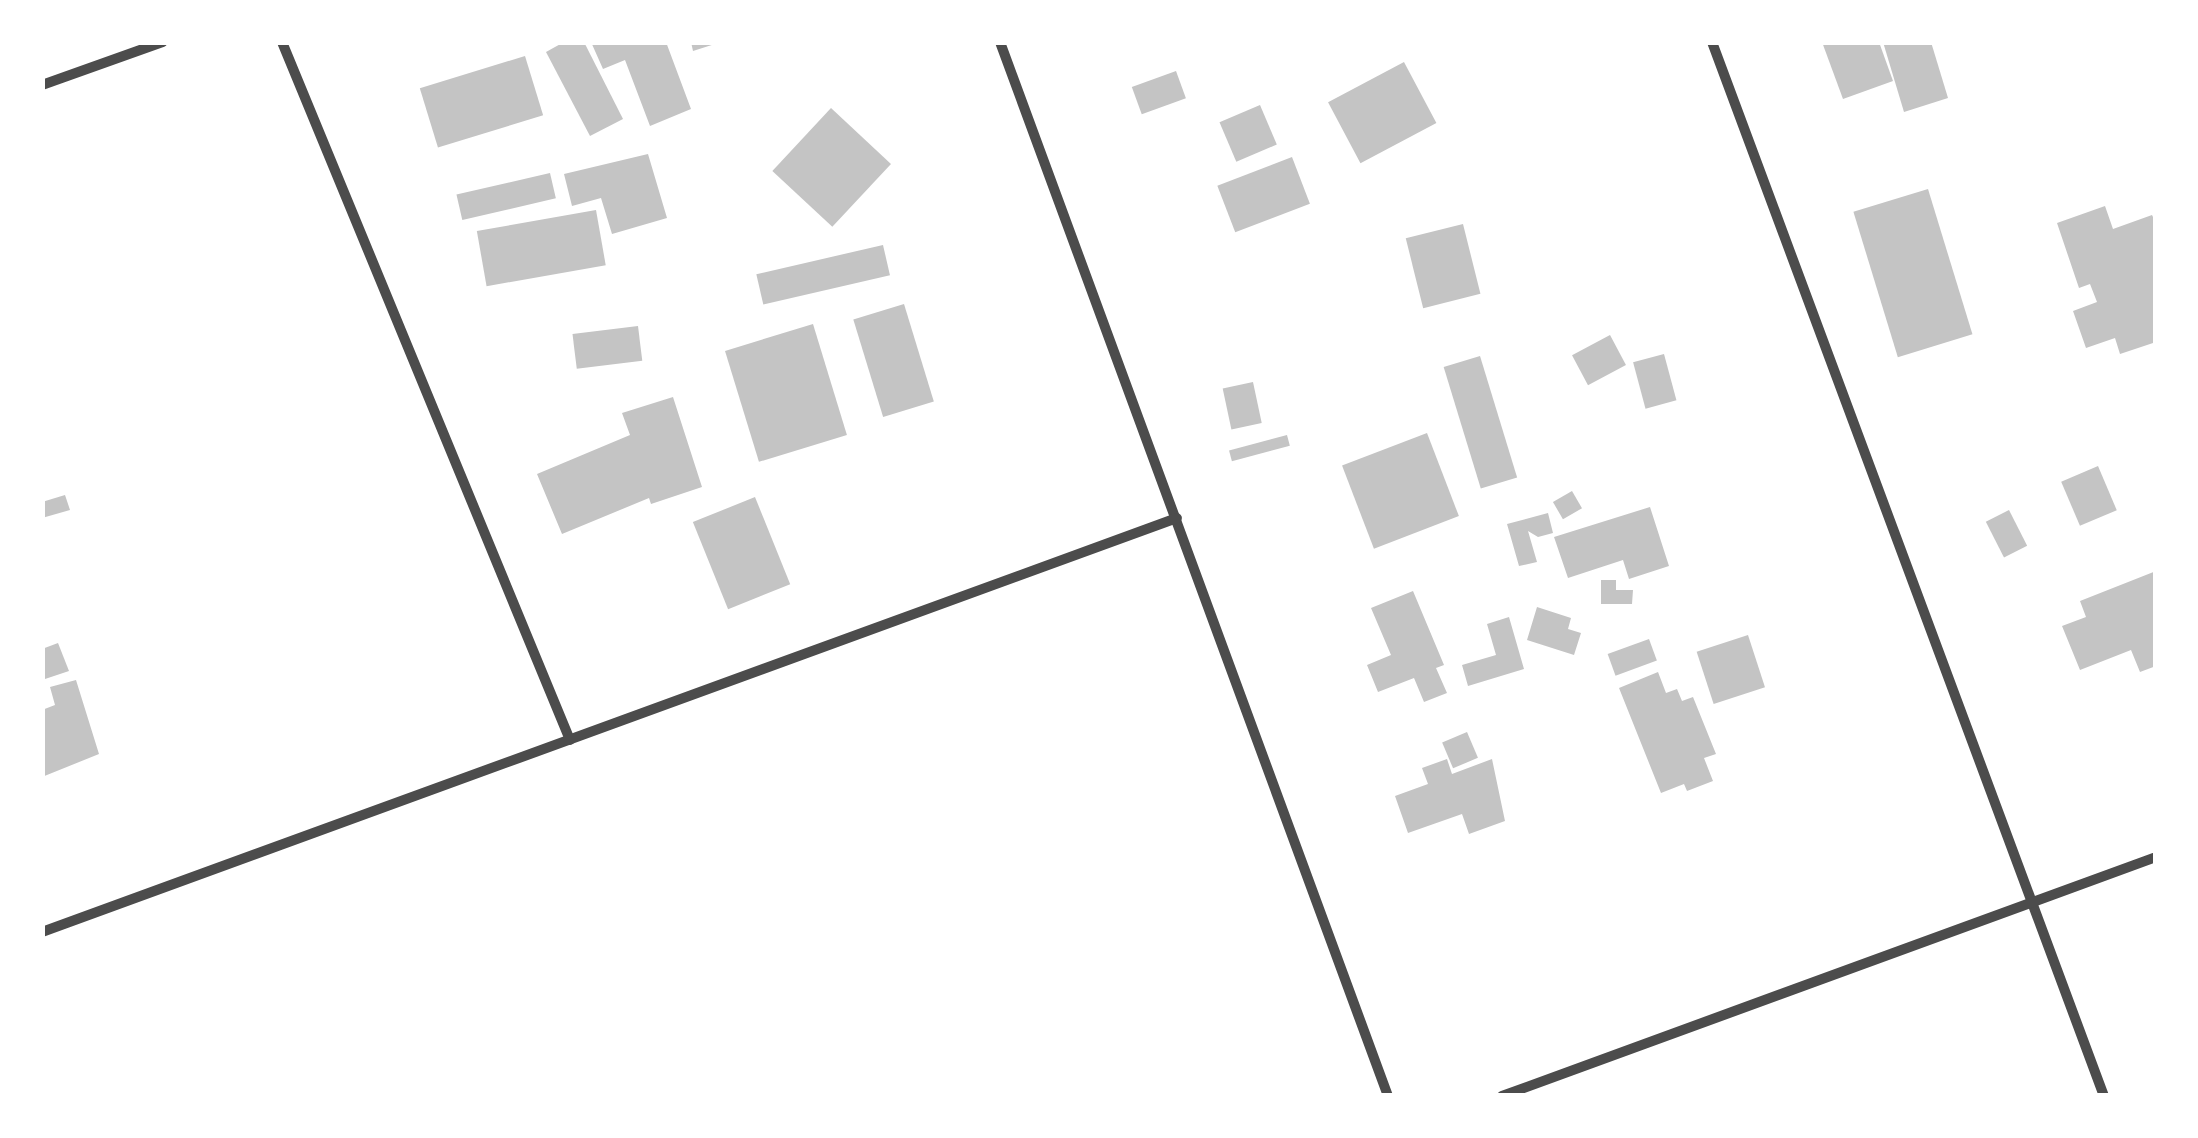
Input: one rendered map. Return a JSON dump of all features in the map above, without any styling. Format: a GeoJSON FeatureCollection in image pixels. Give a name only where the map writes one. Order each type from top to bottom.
{"type":"FeatureCollection","features":[{"type":"Feature","properties":{"kind":"street"},"geometry":{"type":"LineString","coordinates":[[42,84],[163,42]]}},
{"type":"Feature","properties":{"kind":"street"},"geometry":{"type":"LineString","coordinates":[[282,42],[570,740]]}},
{"type":"Feature","properties":{"kind":"street"},"geometry":{"type":"LineString","coordinates":[[1000,42],[1388,1096]]}},
{"type":"Feature","properties":{"kind":"street"},"geometry":{"type":"LineString","coordinates":[[1712,42],[2104,1096]]}},
{"type":"Feature","properties":{"kind":"street"},"geometry":{"type":"LineString","coordinates":[[42,932],[1177,518]]}},
{"type":"Feature","properties":{"kind":"street"},"geometry":{"type":"LineString","coordinates":[[1502,1096],[2156,858]]}},
{"type":"Feature","properties":{"kind":"building"},"geometry":{"type":"Polygon","coordinates":[[[564,42],[584,42],[623,119],[590,136],[546,52],[564,42]]]}},
{"type":"Feature","properties":{"kind":"building"},"geometry":{"type":"Polygon","coordinates":[[[591,42],[666,42],[691,109],[650,126],[625,60],[603,69],[591,42]]]}},
{"type":"Feature","properties":{"kind":"building"},"geometry":{"type":"Polygon","coordinates":[[[691,42],[718,42],[718,43],[693,51],[691,42]]]}},
{"type":"Feature","properties":{"kind":"building"},"geometry":{"type":"Polygon","coordinates":[[[1822,42],[1879,42],[1893,81],[1843,99],[1822,42]]]}},
{"type":"Feature","properties":{"kind":"building"},"geometry":{"type":"Polygon","coordinates":[[[1883,42],[1931,42],[1948,98],[1904,112],[1883,42]]]}},
{"type":"Feature","properties":{"kind":"building"},"geometry":{"type":"Polygon","coordinates":[[[525,56],[543,115],[438,147],[420,88],[525,56]]]}},
{"type":"Feature","properties":{"kind":"building"},"geometry":{"type":"Polygon","coordinates":[[[1404,62],[1436,123],[1360,163],[1328,102],[1404,62]]]}},
{"type":"Feature","properties":{"kind":"building"},"geometry":{"type":"Polygon","coordinates":[[[1176,71],[1186,98],[1142,114],[1132,87],[1176,71]]]}},
{"type":"Feature","properties":{"kind":"building"},"geometry":{"type":"Polygon","coordinates":[[[1260,105],[1277,145],[1236,162],[1219,122],[1260,105]]]}},
{"type":"Feature","properties":{"kind":"building"},"geometry":{"type":"Polygon","coordinates":[[[831,108],[891,164],[832,227],[772,171],[831,108]]]}},
{"type":"Feature","properties":{"kind":"building"},"geometry":{"type":"Polygon","coordinates":[[[648,154],[667,218],[612,234],[601,198],[572,206],[564,174],[648,154]]]}},
{"type":"Feature","properties":{"kind":"building"},"geometry":{"type":"Polygon","coordinates":[[[1292,157],[1310,204],[1235,232],[1217,186],[1292,157]]]}},
{"type":"Feature","properties":{"kind":"building"},"geometry":{"type":"Polygon","coordinates":[[[550,173],[556,198],[462,220],[456,195],[550,173]]]}},
{"type":"Feature","properties":{"kind":"building"},"geometry":{"type":"Polygon","coordinates":[[[1928,189],[1972,334],[1898,357],[1853,212],[1928,189]]]}},
{"type":"Feature","properties":{"kind":"building"},"geometry":{"type":"Polygon","coordinates":[[[2105,206],[2113,229],[2152,215],[2156,223],[2156,342],[2120,354],[2115,338],[2086,348],[2073,311],[2097,302],[2090,284],[2079,288],[2057,223],[2105,206]]]}},
{"type":"Feature","properties":{"kind":"building"},"geometry":{"type":"Polygon","coordinates":[[[596,210],[606,265],[487,286],[477,231],[596,210]]]}},
{"type":"Feature","properties":{"kind":"building"},"geometry":{"type":"Polygon","coordinates":[[[1463,224],[1480,294],[1423,308],[1406,238],[1463,224]]]}},
{"type":"Feature","properties":{"kind":"building"},"geometry":{"type":"Polygon","coordinates":[[[883,245],[890,275],[763,304],[756,274],[883,245]]]}},
{"type":"Feature","properties":{"kind":"building"},"geometry":{"type":"Polygon","coordinates":[[[904,304],[934,402],[883,417],[853,319],[904,304]]]}},
{"type":"Feature","properties":{"kind":"building"},"geometry":{"type":"Polygon","coordinates":[[[813,324],[847,435],[759,462],[725,351],[813,324]]]}},
{"type":"Feature","properties":{"kind":"building"},"geometry":{"type":"Polygon","coordinates":[[[638,326],[642,361],[577,369],[572,334],[638,326]]]}},
{"type":"Feature","properties":{"kind":"building"},"geometry":{"type":"Polygon","coordinates":[[[1610,335],[1626,365],[1588,385],[1572,355],[1610,335]]]}},
{"type":"Feature","properties":{"kind":"building"},"geometry":{"type":"Polygon","coordinates":[[[1664,354],[1676,400],[1646,409],[1633,362],[1664,354]]]}},
{"type":"Feature","properties":{"kind":"building"},"geometry":{"type":"Polygon","coordinates":[[[1480,356],[1517,477],[1481,489],[1444,367],[1480,356]]]}},
{"type":"Feature","properties":{"kind":"building"},"geometry":{"type":"Polygon","coordinates":[[[1253,382],[1262,423],[1231,430],[1223,388],[1253,382]]]}},
{"type":"Feature","properties":{"kind":"building"},"geometry":{"type":"Polygon","coordinates":[[[673,397],[702,487],[651,504],[649,498],[562,534],[537,474],[630,435],[622,413],[673,397]]]}},
{"type":"Feature","properties":{"kind":"building"},"geometry":{"type":"Polygon","coordinates":[[[1427,433],[1459,516],[1374,549],[1342,466],[1427,433]]]}},
{"type":"Feature","properties":{"kind":"building"},"geometry":{"type":"Polygon","coordinates":[[[1287,435],[1290,446],[1232,461],[1229,451],[1287,435]]]}},
{"type":"Feature","properties":{"kind":"building"},"geometry":{"type":"Polygon","coordinates":[[[2098,466],[2117,510],[2080,526],[2061,482],[2098,466]]]}},
{"type":"Feature","properties":{"kind":"building"},"geometry":{"type":"Polygon","coordinates":[[[1572,491],[1582,508],[1563,519],[1553,502],[1572,491]]]}},
{"type":"Feature","properties":{"kind":"building"},"geometry":{"type":"Polygon","coordinates":[[[65,495],[70,510],[42,518],[42,502],[65,495]]]}},
{"type":"Feature","properties":{"kind":"building"},"geometry":{"type":"Polygon","coordinates":[[[755,497],[790,584],[728,609],[693,522],[755,497]]]}},
{"type":"Feature","properties":{"kind":"building"},"geometry":{"type":"Polygon","coordinates":[[[1650,507],[1669,566],[1629,579],[1623,560],[1568,578],[1554,537],[1650,507]]]}},
{"type":"Feature","properties":{"kind":"building"},"geometry":{"type":"Polygon","coordinates":[[[2009,510],[2027,546],[2004,557],[1986,522],[2009,510]]]}},
{"type":"Feature","properties":{"kind":"building"},"geometry":{"type":"Polygon","coordinates":[[[1548,513],[1553,533],[1538,537],[1528,531],[1537,562],[1519,566],[1507,524],[1548,513]]]}},
{"type":"Feature","properties":{"kind":"building"},"geometry":{"type":"Polygon","coordinates":[[[2156,571],[2156,666],[2140,672],[2131,650],[2080,670],[2062,626],[2086,617],[2080,601],[2156,571]]]}},
{"type":"Feature","properties":{"kind":"building"},"geometry":{"type":"Polygon","coordinates":[[[1601,580],[1616,580],[1616,590],[1633,590],[1632,604],[1601,604],[1601,580]]]}},
{"type":"Feature","properties":{"kind":"building"},"geometry":{"type":"Polygon","coordinates":[[[1413,591],[1444,665],[1436,668],[1447,693],[1424,702],[1414,678],[1378,692],[1367,665],[1391,655],[1371,608],[1413,591]]]}},
{"type":"Feature","properties":{"kind":"building"},"geometry":{"type":"Polygon","coordinates":[[[1537,607],[1571,618],[1568,629],[1581,633],[1574,655],[1527,640],[1537,607]]]}},
{"type":"Feature","properties":{"kind":"building"},"geometry":{"type":"Polygon","coordinates":[[[1509,617],[1524,669],[1468,686],[1462,665],[1496,655],[1487,624],[1509,617]]]}},
{"type":"Feature","properties":{"kind":"building"},"geometry":{"type":"Polygon","coordinates":[[[1748,635],[1765,687],[1714,704],[1697,652],[1748,635]]]}},
{"type":"Feature","properties":{"kind":"building"},"geometry":{"type":"Polygon","coordinates":[[[1649,639],[1657,661],[1616,676],[1608,654],[1649,639]]]}},
{"type":"Feature","properties":{"kind":"building"},"geometry":{"type":"Polygon","coordinates":[[[58,643],[69,671],[42,680],[42,649],[58,643]]]}},
{"type":"Feature","properties":{"kind":"building"},"geometry":{"type":"Polygon","coordinates":[[[1658,672],[1666,693],[1677,689],[1682,701],[1693,697],[1716,754],[1704,758],[1713,781],[1687,791],[1684,784],[1661,793],[1619,688],[1658,672]]]}},
{"type":"Feature","properties":{"kind":"building"},"geometry":{"type":"Polygon","coordinates":[[[76,680],[99,754],[42,777],[42,710],[55,705],[50,687],[76,680]]]}},
{"type":"Feature","properties":{"kind":"building"},"geometry":{"type":"Polygon","coordinates":[[[1467,732],[1478,758],[1453,768],[1442,743],[1467,732]]]}},
{"type":"Feature","properties":{"kind":"building"},"geometry":{"type":"Polygon","coordinates":[[[1447,759],[1452,774],[1492,759],[1505,821],[1469,834],[1462,814],[1408,833],[1395,796],[1428,784],[1422,768],[1447,759]]]}}]}
